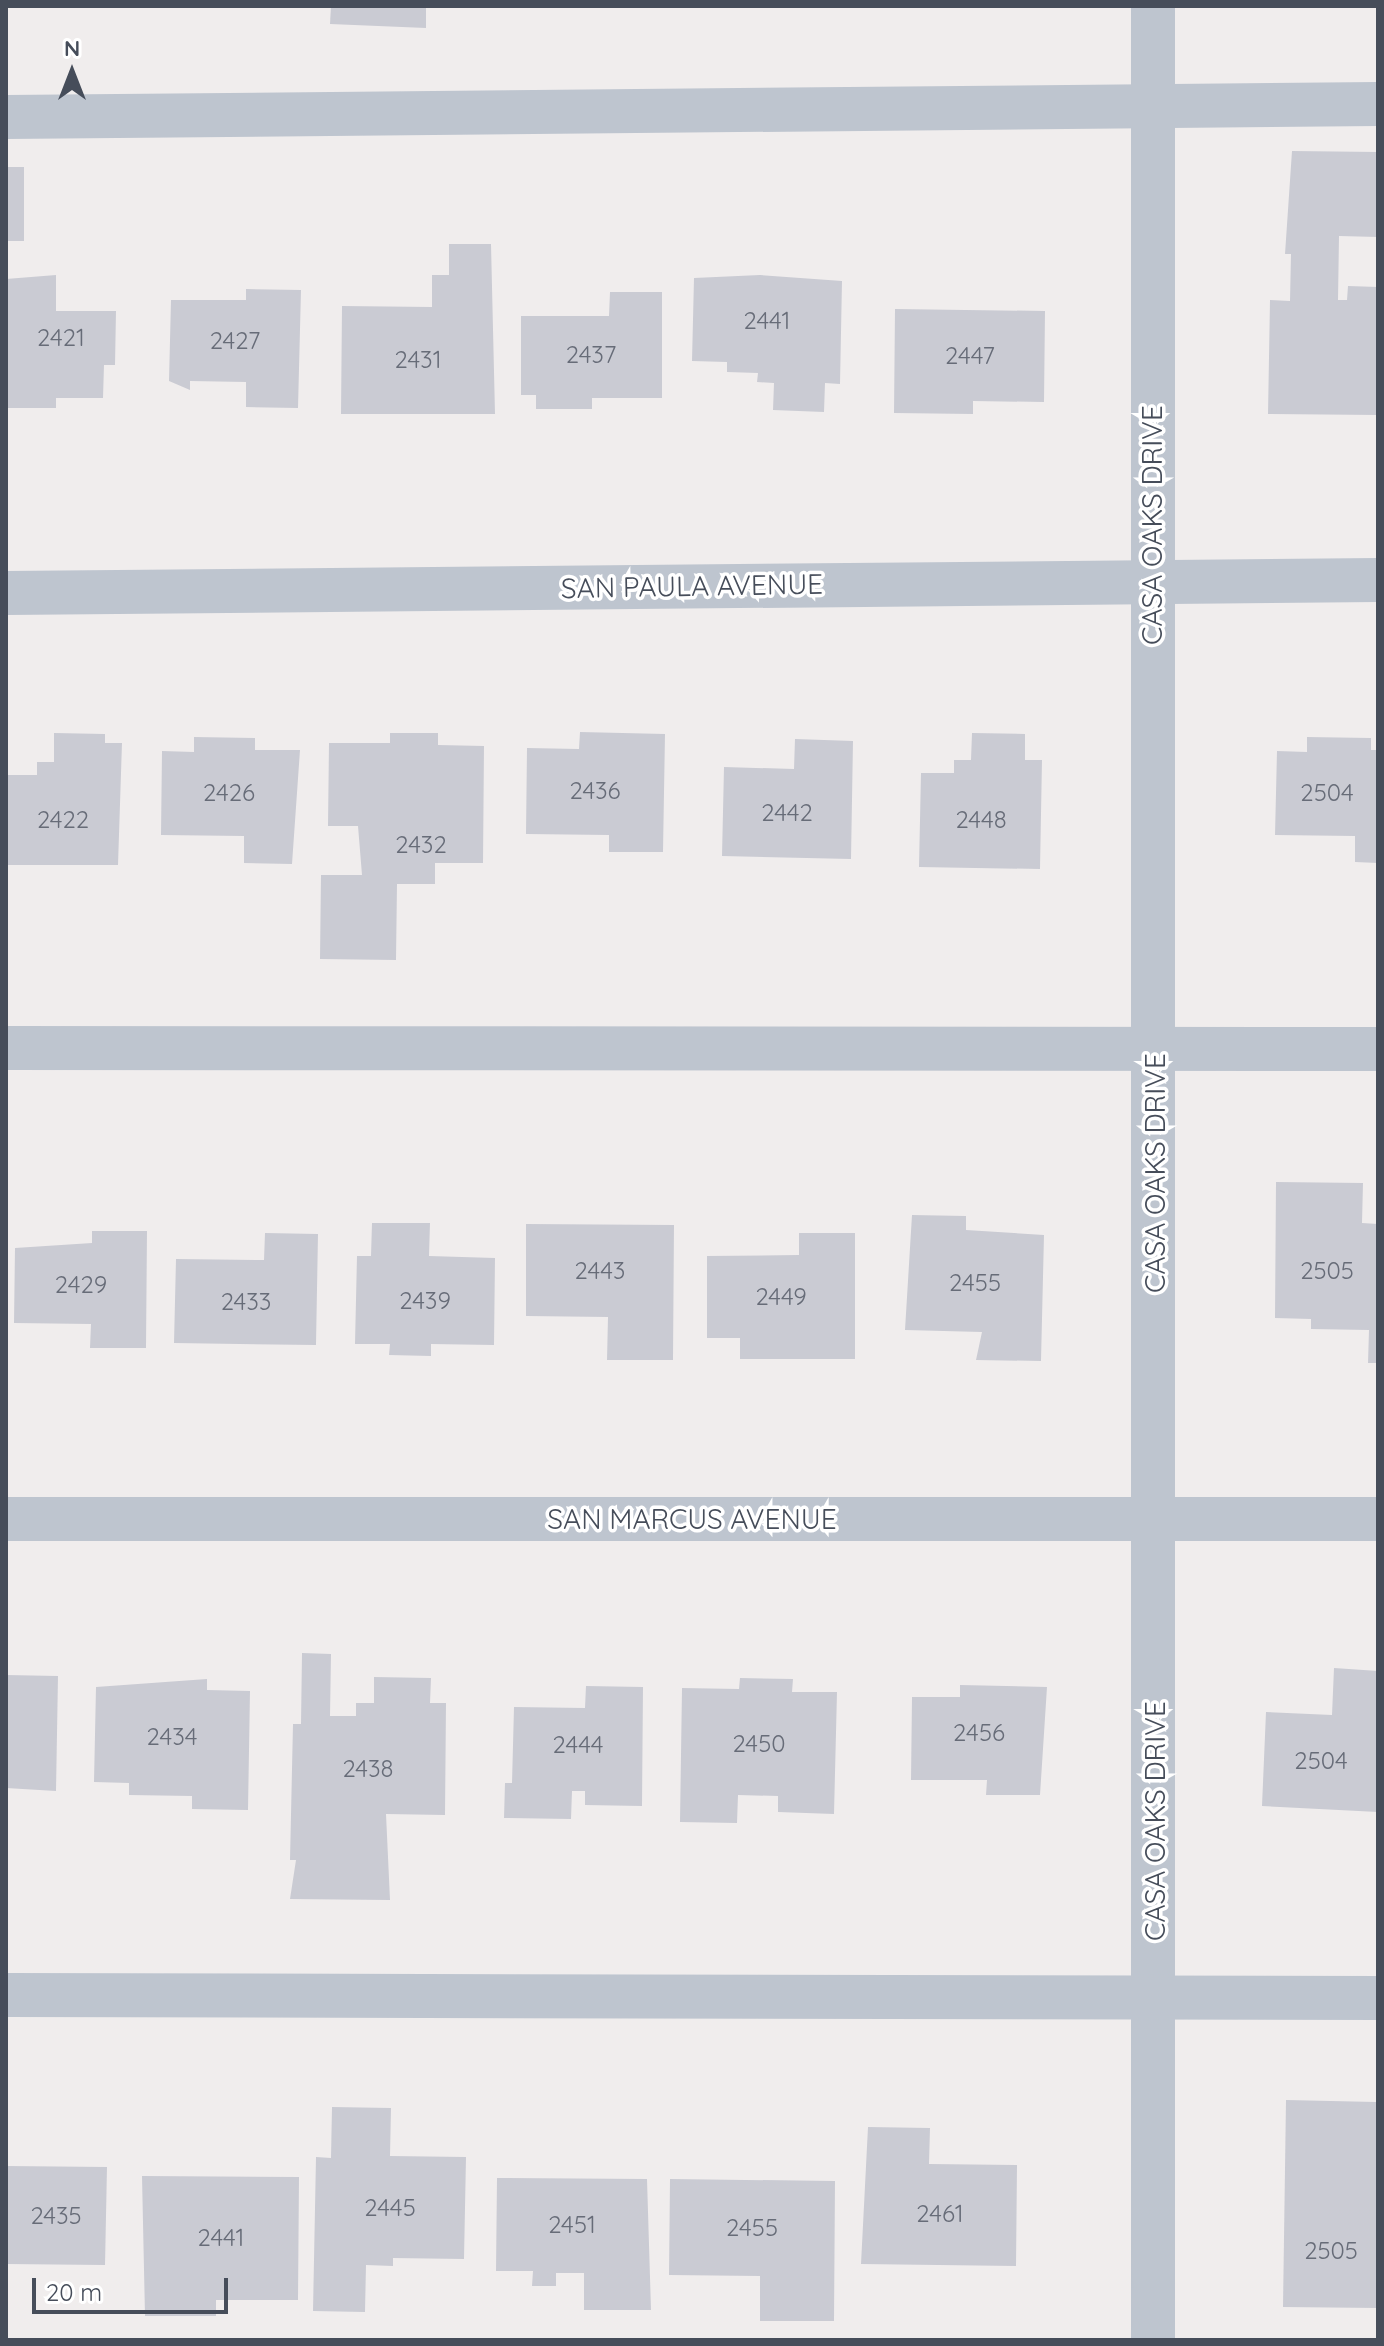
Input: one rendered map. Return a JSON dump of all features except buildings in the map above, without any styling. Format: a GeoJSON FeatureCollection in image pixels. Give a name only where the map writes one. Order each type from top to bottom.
{"type":"FeatureCollection","features":[{"type":"Feature","properties":{"kind":"street","name":"CASA OAKS DRIVE"},"geometry":{"type":"LineString","coordinates":[[1153,6],[1152,580],[1156,1049],[1153,2340]]}},
{"type":"Feature","properties":{"kind":"street"},"geometry":{"type":"LineString","coordinates":[[6,117],[1378,104]]}},
{"type":"Feature","properties":{"kind":"street","name":"SAN PAULA AVENUE"},"geometry":{"type":"LineString","coordinates":[[6,593],[1378,580]]}},
{"type":"Feature","properties":{"kind":"street"},"geometry":{"type":"LineString","coordinates":[[6,1048],[1378,1049]]}},
{"type":"Feature","properties":{"kind":"street","name":"SAN MARCUS AVENUE"},"geometry":{"type":"LineString","coordinates":[[6,1519],[1378,1519]]}},
{"type":"Feature","properties":{"kind":"street"},"geometry":{"type":"LineString","coordinates":[[6,1995],[1378,1998]]}}]}
